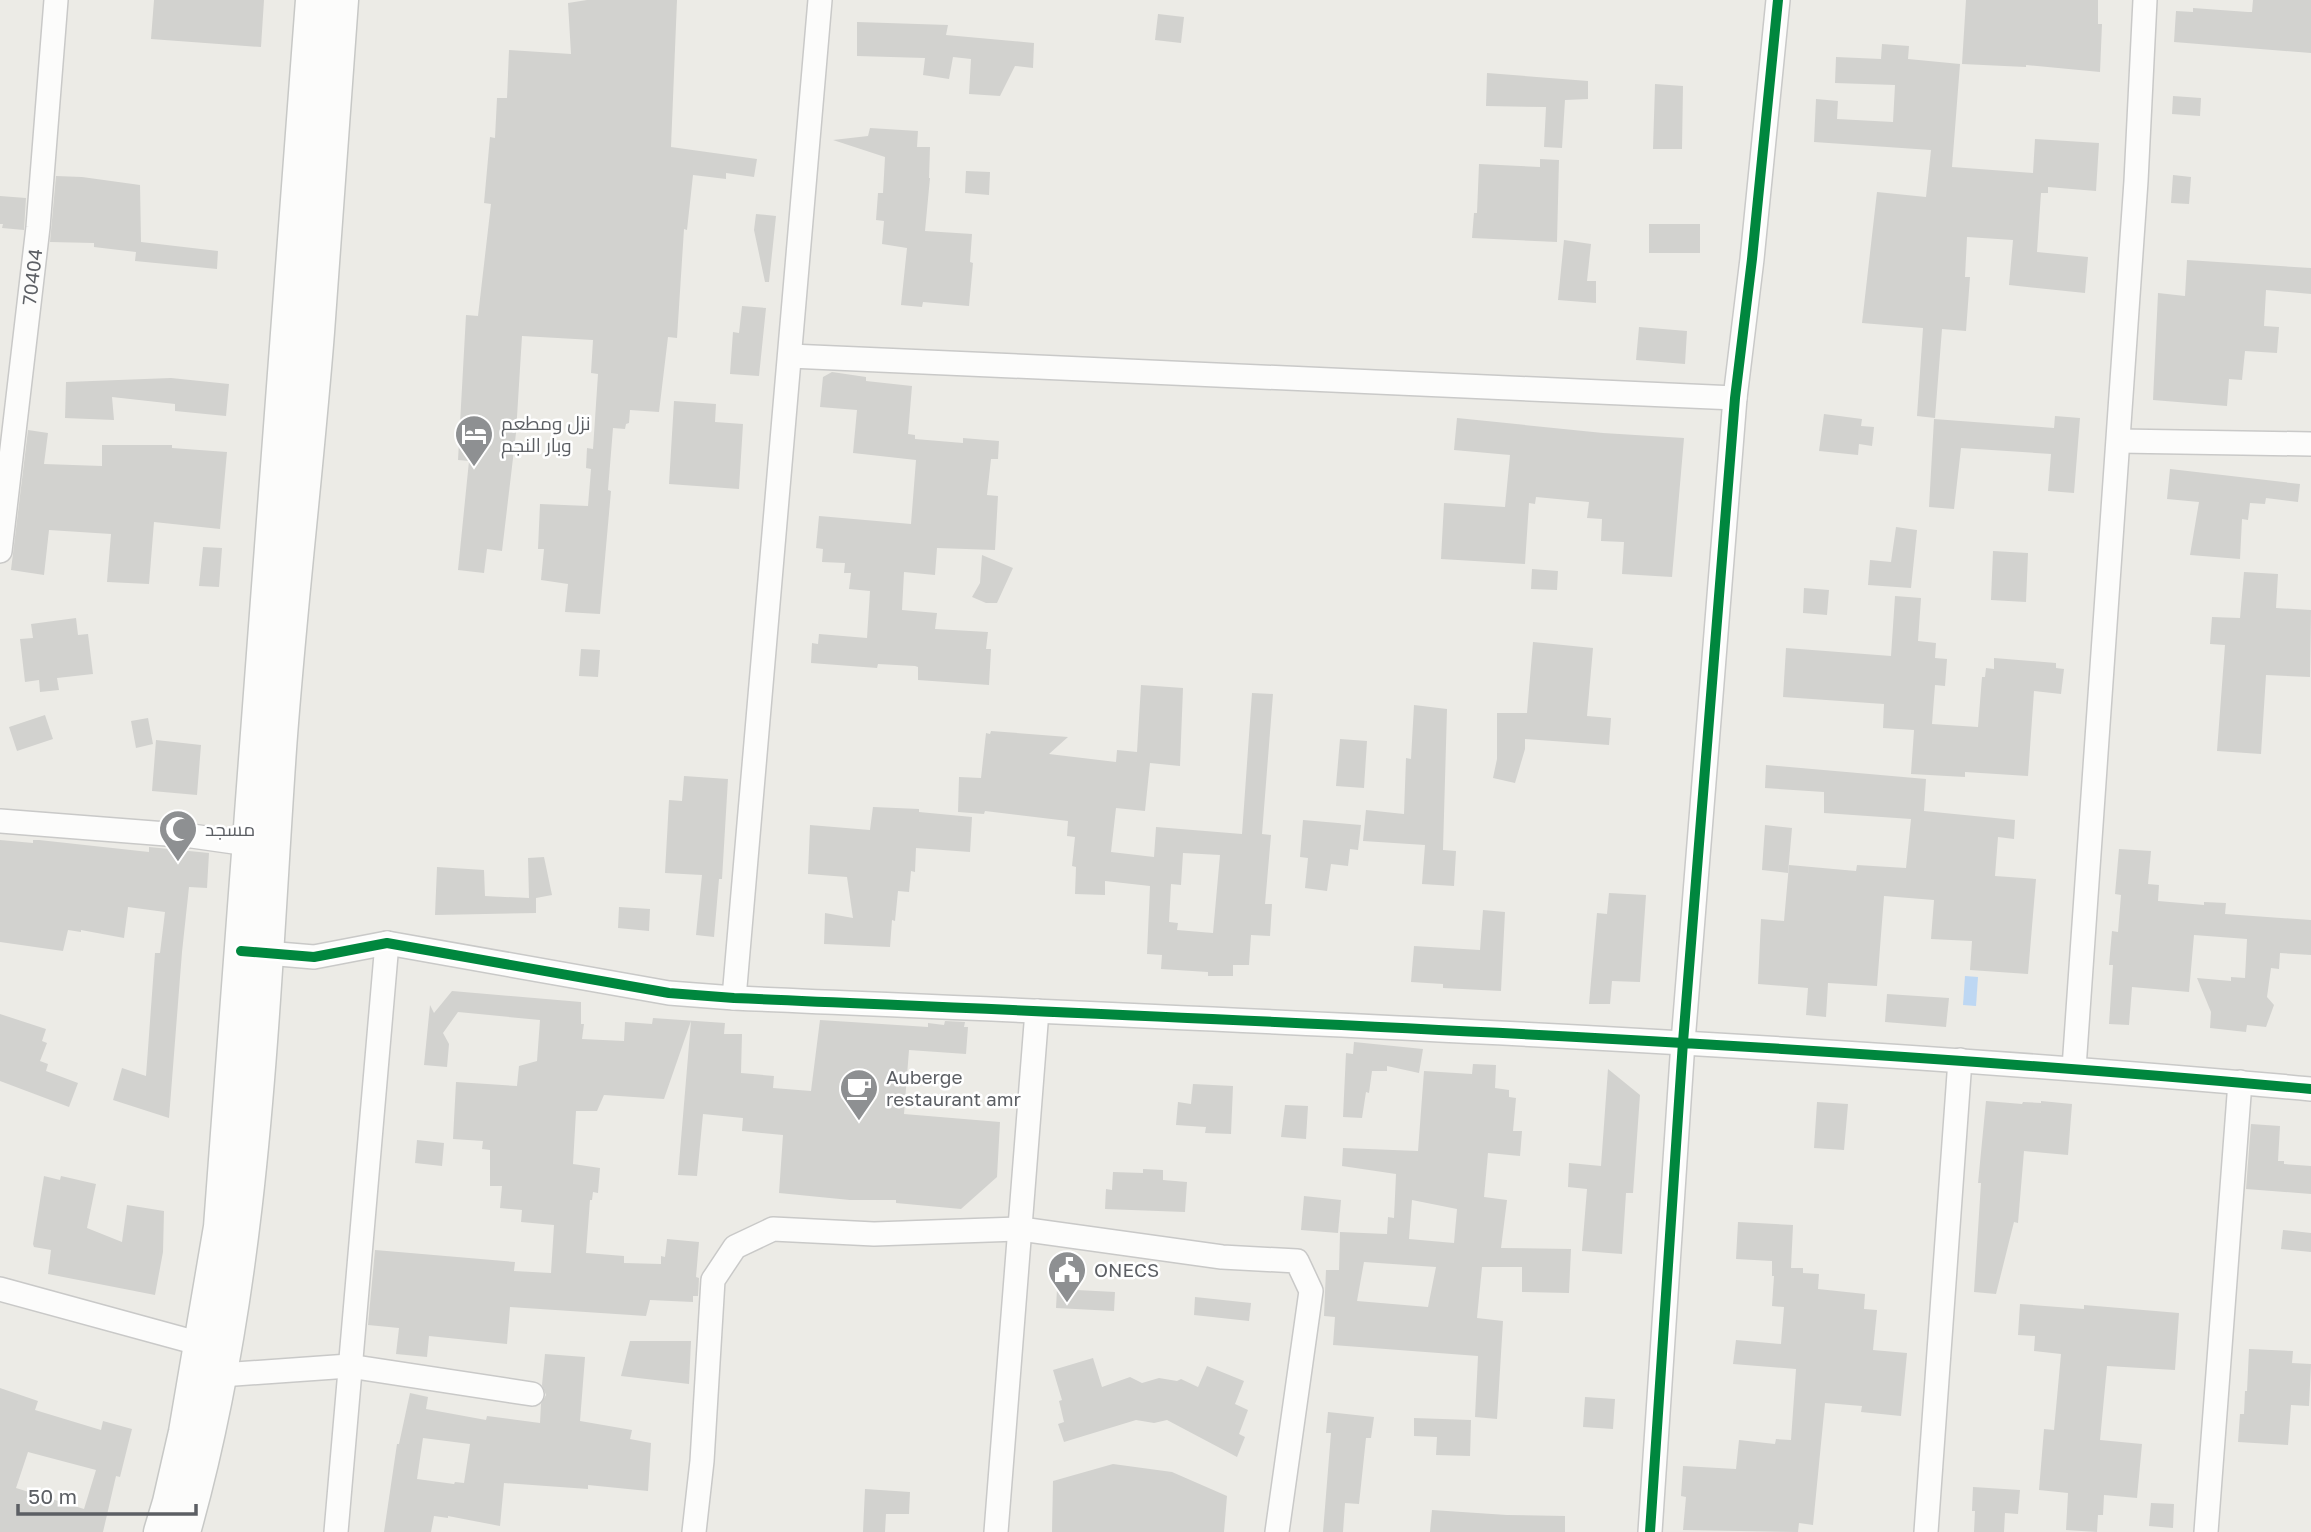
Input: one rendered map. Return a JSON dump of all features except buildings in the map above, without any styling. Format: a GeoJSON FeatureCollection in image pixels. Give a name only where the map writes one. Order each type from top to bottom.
{"type":"FeatureCollection","features":[{"type":"Feature","properties":{"kind":"main road"},"geometry":{"type":"LineString","coordinates":[[184,1532],[221,1375],[244,1231],[253,952],[248,844],[312,0]]}},
{"type":"Feature","properties":{"kind":"main road"},"geometry":{"type":"LineString","coordinates":[[160,1532],[185,1432],[220,1227],[253,952],[287,655],[318,335],[342,0]]}},
{"type":"Feature","properties":{"kind":"street","name":"70404"},"geometry":{"type":"LineString","coordinates":[[0,551],[38,226],[56,0]]}},
{"type":"Feature","properties":{"kind":"street"},"geometry":{"type":"LineString","coordinates":[[734,998],[820,0]]}},
{"type":"Feature","properties":{"kind":"street"},"geometry":{"type":"LineString","coordinates":[[1650,1532],[1684,1042],[1735,398],[1778,0]]}},
{"type":"Feature","properties":{"kind":"street"},"geometry":{"type":"LineString","coordinates":[[2074,1068],[2119,441],[2145,0]]}},
{"type":"Feature","properties":{"kind":"street"},"geometry":{"type":"LineString","coordinates":[[790,356],[1735,398]]}},
{"type":"Feature","properties":{"kind":"street"},"geometry":{"type":"LineString","coordinates":[[2119,441],[2311,444]]}},
{"type":"Feature","properties":{"kind":"street"},"geometry":{"type":"LineString","coordinates":[[0,821],[192,836],[248,844]]}},
{"type":"Feature","properties":{"kind":"street"},"geometry":{"type":"LineString","coordinates":[[253,952],[314,957],[387,943],[669,993],[734,998],[1684,1042],[2074,1068],[2311,1088]]}},
{"type":"Feature","properties":{"kind":"street"},"geometry":{"type":"LineString","coordinates":[[337,1532],[387,943]]}},
{"type":"Feature","properties":{"kind":"street"},"geometry":{"type":"LineString","coordinates":[[996,1532],[1037,1012]]}},
{"type":"Feature","properties":{"kind":"street"},"geometry":{"type":"LineString","coordinates":[[1926,1532],[1961,1060]]}},
{"type":"Feature","properties":{"kind":"street"},"geometry":{"type":"LineString","coordinates":[[2206,1532],[2240,1082]]}},
{"type":"Feature","properties":{"kind":"street"},"geometry":{"type":"LineString","coordinates":[[695,1532],[713,1280],[735,1247],[773,1229],[874,1234],[1021,1229],[1222,1257],[1297,1261],[1311,1291],[1277,1532]]}},
{"type":"Feature","properties":{"kind":"street"},"geometry":{"type":"LineString","coordinates":[[0,1289],[201,1345]]}},
{"type":"Feature","properties":{"kind":"street"},"geometry":{"type":"LineString","coordinates":[[221,1375],[349,1366],[532,1394]]}},
{"type":"Feature","properties":{"kind":"water"},"geometry":{"type":"Polygon","coordinates":[[[1965,976],[1978,977],[1976,1006],[1963,1005],[1965,976]]]}},
{"type":"Feature","properties":{"kind":"cycle path"},"geometry":{"type":"LineString","coordinates":[[1650,1532],[1683,1042],[1735,398],[1778,0]]}},
{"type":"Feature","properties":{"kind":"cycle path"},"geometry":{"type":"LineString","coordinates":[[241,951],[314,957],[387,943],[669,993],[734,998],[1326,1024],[1720,1045],[2114,1072],[2311,1089]]}},
{"type":"Feature","properties":{"kind":"place","name":"نزل ومطعم وبار النجم"},"geometry":{"type":"Point","coordinates":[474,468]}},
{"type":"Feature","properties":{"kind":"place","name":"مسجد"},"geometry":{"type":"Point","coordinates":[178,863]}},
{"type":"Feature","properties":{"kind":"place","name":"Auberge restaurant amr"},"geometry":{"type":"Point","coordinates":[859,1122]}},
{"type":"Feature","properties":{"kind":"place","name":"ONECS"},"geometry":{"type":"Point","coordinates":[1067,1304]}}]}
